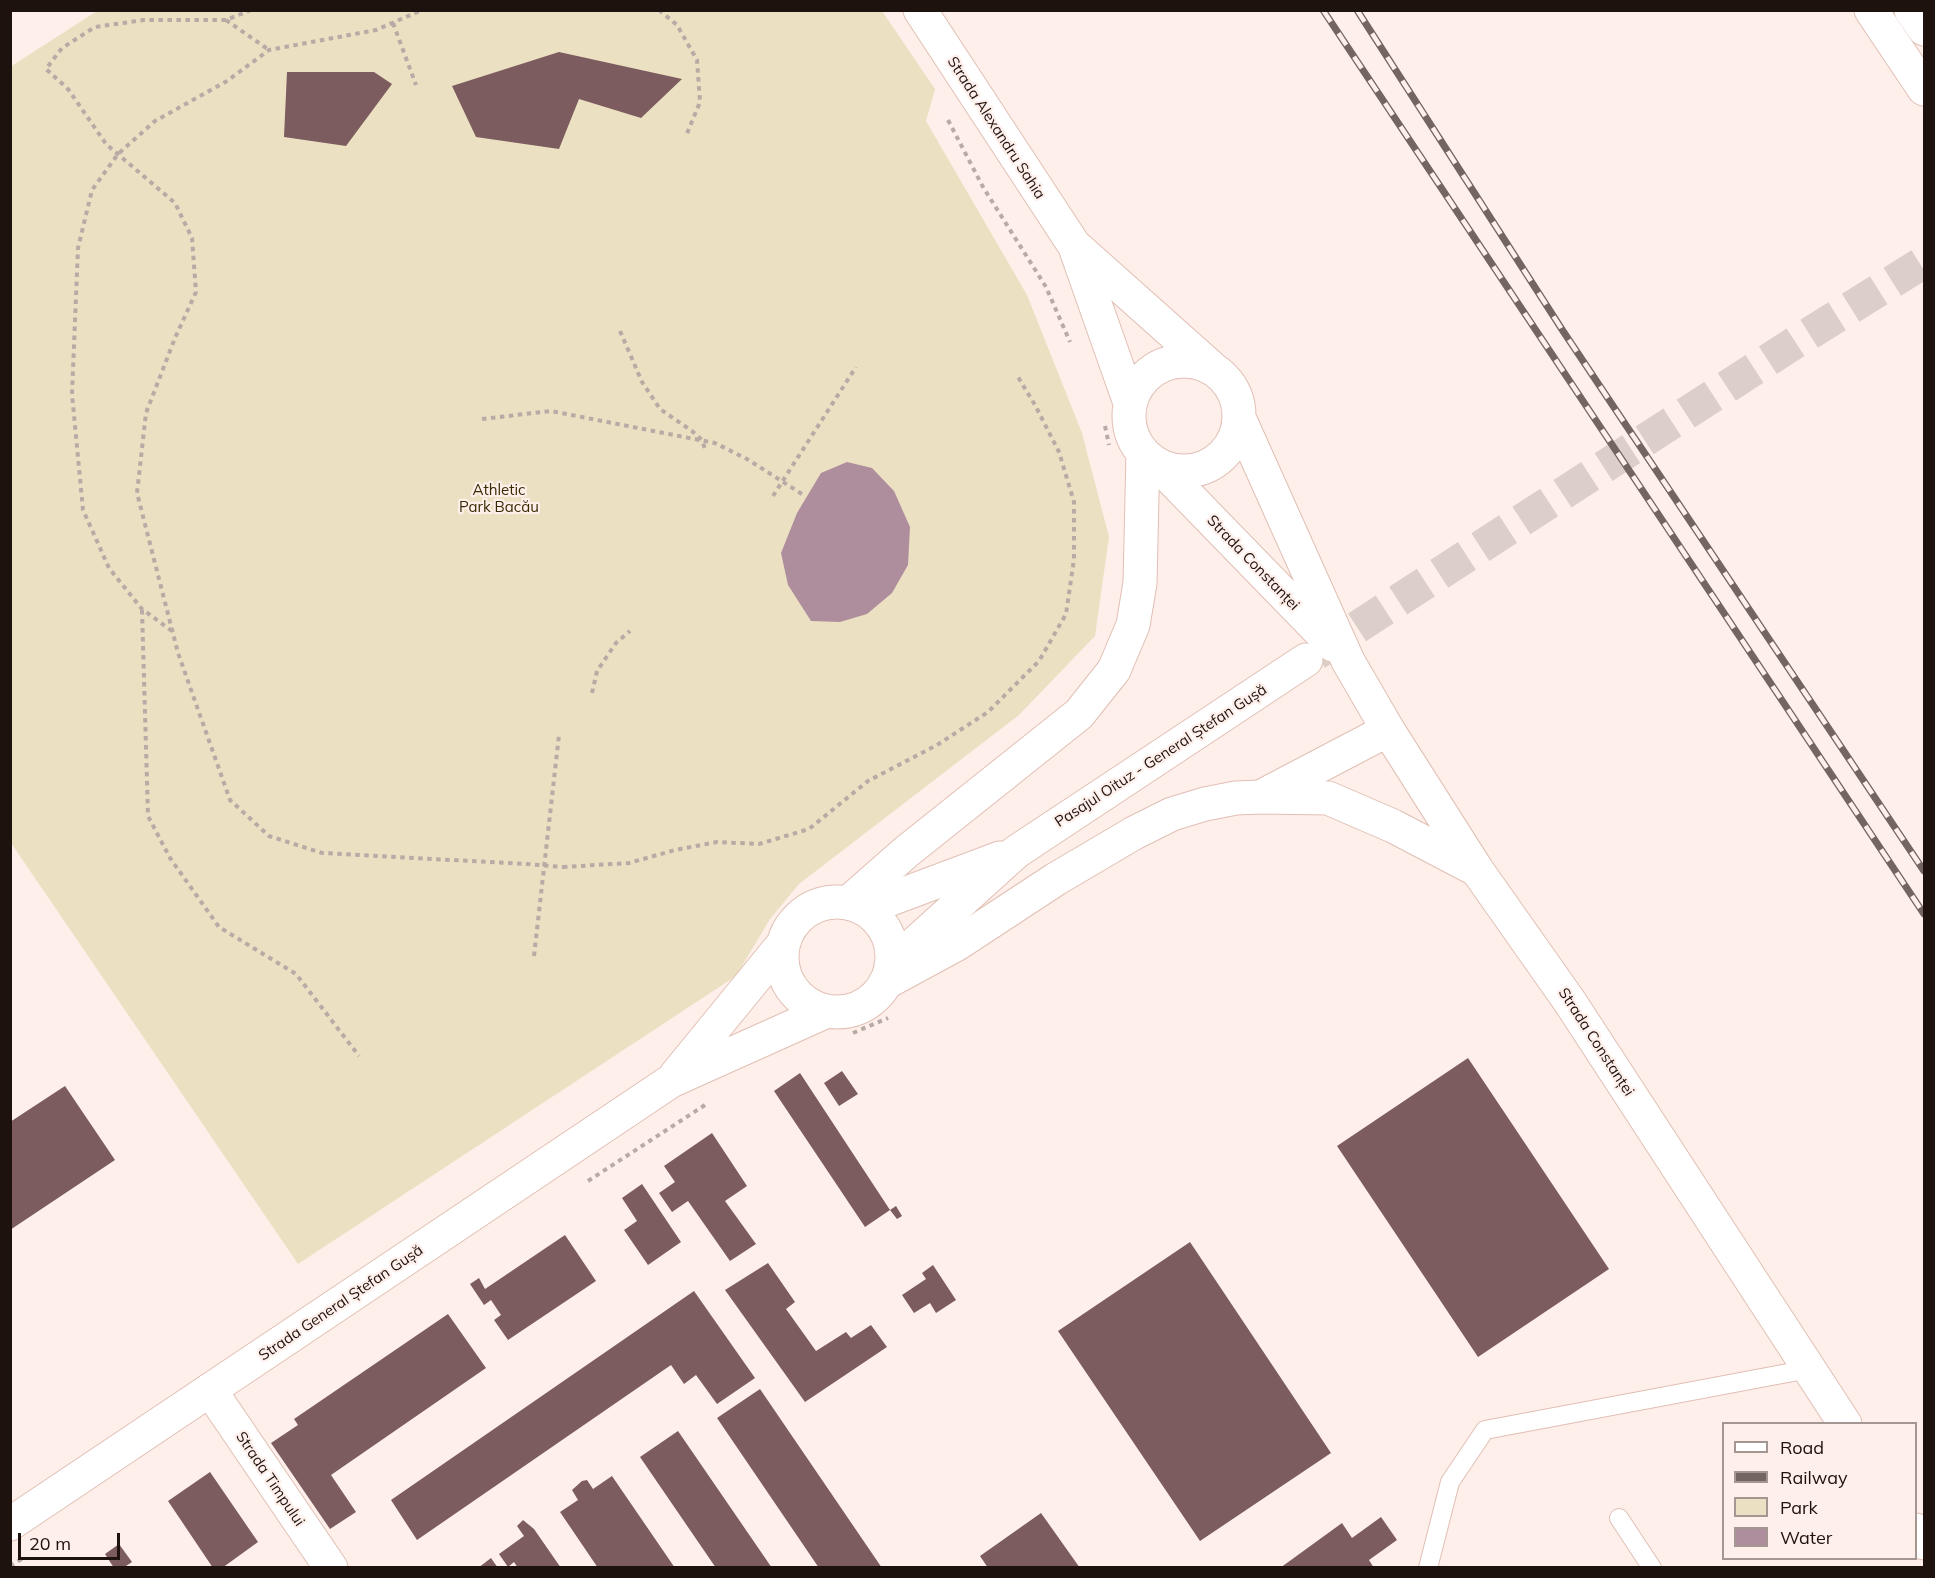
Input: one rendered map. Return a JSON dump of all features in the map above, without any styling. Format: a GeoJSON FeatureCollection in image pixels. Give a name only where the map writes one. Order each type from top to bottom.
{"type":"FeatureCollection","features":[{"type":"Feature","properties":{"kind":"street","name":"Strada Alexandru Sahia"},"geometry":{"type":"LineString","coordinates":[[920,10],[1074,245],[1212,368]]}},
{"type":"Feature","properties":{"kind":"street"},"geometry":{"type":"LineString","coordinates":[[1871,10],[1924,89]]}},
{"type":"Feature","properties":{"kind":"street"},"geometry":{"type":"LineString","coordinates":[[1911,10],[1924,29]]}},
{"type":"Feature","properties":{"kind":"street","name":"Strada Alexandru Sahia"},"geometry":{"type":"LineString","coordinates":[[1074,245],[1117,411]]}},
{"type":"Feature","properties":{"kind":"street"},"geometry":{"type":"LineString","coordinates":[[1173,362],[1193,362],[1212,368],[1226,380],[1236,397],[1240,420],[1231,446],[1212,465],[1195,471],[1176,471],[1151,459],[1135,442],[1129,423],[1117,411],[1139,384],[1159,367],[1173,362]]}},
{"type":"Feature","properties":{"kind":"street","name":"Strada Constanței"},"geometry":{"type":"LineString","coordinates":[[1240,420],[1348,661],[1388,730],[1477,870],[1570,1002],[1844,1422]]}},
{"type":"Feature","properties":{"kind":"street"},"geometry":{"type":"LineString","coordinates":[[856,906],[906,852],[1079,714],[1114,670],[1133,625],[1140,583],[1151,459]]}},
{"type":"Feature","properties":{"kind":"street","name":"Strada Constanței"},"geometry":{"type":"LineString","coordinates":[[1151,459],[1348,661]]}},
{"type":"Feature","properties":{"kind":"street","name":"Pasajul Oituz - General Ștefan Gușă"},"geometry":{"type":"LineString","coordinates":[[888,974],[1016,852],[1306,660]]}},
{"type":"Feature","properties":{"kind":"street"},"geometry":{"type":"LineString","coordinates":[[1260,797],[1388,730]]}},
{"type":"Feature","properties":{"kind":"street"},"geometry":{"type":"LineString","coordinates":[[888,974],[957,944],[1056,879],[1143,828],[1172,814],[1204,804],[1236,798],[1328,798],[1394,826],[1477,870]]}},
{"type":"Feature","properties":{"kind":"street","name":"Pasajul Oituz - General Ștefan Gușă"},"geometry":{"type":"LineString","coordinates":[[856,906],[1016,852]]}},
{"type":"Feature","properties":{"kind":"street"},"geometry":{"type":"LineString","coordinates":[[831,902],[856,906],[877,919],[886,933],[891,948],[888,974],[874,997],[860,1006],[844,1011],[827,1011],[810,1005],[796,994],[786,979],[782,962],[783,944],[790,928],[815,906],[831,902]]}},
{"type":"Feature","properties":{"kind":"street","name":"Strada General Ștefan Gușă"},"geometry":{"type":"LineString","coordinates":[[671,1081],[783,944]]}},
{"type":"Feature","properties":{"kind":"street","name":"Strada General Ștefan Gușă"},"geometry":{"type":"LineString","coordinates":[[10,1524],[671,1081],[827,1011]]}},
{"type":"Feature","properties":{"kind":"street","name":"Strada Timpului"},"geometry":{"type":"LineString","coordinates":[[210,1390],[331,1568]]}},
{"type":"Feature","properties":{"kind":"lane"},"geometry":{"type":"LineString","coordinates":[[1428,1568],[1450,1482],[1485,1430],[1809,1369]]}},
{"type":"Feature","properties":{"kind":"lane"},"geometry":{"type":"LineString","coordinates":[[1619,1518],[1652,1568]]}},
{"type":"Feature","properties":{"kind":"path"},"geometry":{"type":"LineString","coordinates":[[251,10],[226,20],[144,20],[95,27],[62,48],[46,69],[68,89],[106,144],[175,203],[192,238],[196,292],[175,338],[146,413],[137,493],[172,631],[230,800],[269,836],[322,853],[563,867],[629,863],[717,842],[759,843],[809,829],[868,781],[937,745],[988,712],[1039,662],[1066,614],[1074,559],[1074,502],[1059,452],[1018,377]]}},
{"type":"Feature","properties":{"kind":"path"},"geometry":{"type":"LineString","coordinates":[[172,631],[142,609],[109,568],[84,510],[72,394],[78,248],[93,190],[118,154],[155,121],[227,81],[269,50],[376,30],[422,10]]}},
{"type":"Feature","properties":{"kind":"path"},"geometry":{"type":"LineString","coordinates":[[659,10],[677,25],[697,60],[700,102],[686,136]]}},
{"type":"Feature","properties":{"kind":"path"},"geometry":{"type":"LineString","coordinates":[[226,20],[269,50]]}},
{"type":"Feature","properties":{"kind":"path"},"geometry":{"type":"LineString","coordinates":[[393,23],[416,85]]}},
{"type":"Feature","properties":{"kind":"path"},"geometry":{"type":"LineString","coordinates":[[968,85],[940,104],[983,187],[1046,287],[1072,348]]}},
{"type":"Feature","properties":{"kind":"path"},"geometry":{"type":"LineString","coordinates":[[620,331],[642,382],[660,409],[702,440],[706,452]]}},
{"type":"Feature","properties":{"kind":"path"},"geometry":{"type":"LineString","coordinates":[[773,496],[856,367]]}},
{"type":"Feature","properties":{"kind":"path"},"geometry":{"type":"LineString","coordinates":[[483,419],[551,411],[715,442],[747,459],[802,494]]}},
{"type":"Feature","properties":{"kind":"path"},"geometry":{"type":"LineString","coordinates":[[1111,452],[1117,411]]}},
{"type":"Feature","properties":{"kind":"path"},"geometry":{"type":"LineString","coordinates":[[142,609],[148,816],[170,858],[219,927],[296,974],[359,1056]]}},
{"type":"Feature","properties":{"kind":"path"},"geometry":{"type":"LineString","coordinates":[[592,693],[597,671],[616,643],[630,631]]}},
{"type":"Feature","properties":{"kind":"path"},"geometry":{"type":"LineString","coordinates":[[534,956],[559,735]]}},
{"type":"Feature","properties":{"kind":"path"},"geometry":{"type":"LineString","coordinates":[[850,1034],[893,1015]]}},
{"type":"Feature","properties":{"kind":"path"},"geometry":{"type":"LineString","coordinates":[[582,1185],[712,1101]]}},
{"type":"Feature","properties":{"kind":"path"},"geometry":{"type":"LineString","coordinates":[[10,1566],[30,1553]]}},
{"type":"Feature","properties":{"kind":"green space","name":"Athletic Park Bacău"},"geometry":{"type":"Polygon","coordinates":[[[97,11],[882,11],[935,89],[926,121],[1027,295],[1082,433],[1109,537],[1095,636],[1019,715],[799,884],[770,919],[736,976],[298,1264],[11,843],[10,67],[97,11]]]}},
{"type":"Feature","properties":{"kind":"water"},"geometry":{"type":"Polygon","coordinates":[[[847,462],[872,468],[894,491],[910,527],[908,565],[892,593],[867,614],[840,622],[811,621],[788,585],[781,553],[797,513],[821,473],[847,462]]]}},
{"type":"Feature","properties":{"kind":"building"},"geometry":{"type":"Polygon","coordinates":[[[559,52],[682,79],[641,118],[579,99],[559,149],[476,137],[452,86],[559,52]]]}},
{"type":"Feature","properties":{"kind":"building"},"geometry":{"type":"Polygon","coordinates":[[[287,72],[374,72],[392,84],[346,146],[284,137],[287,72]]]}},
{"type":"Feature","properties":{"kind":"building"},"geometry":{"type":"Polygon","coordinates":[[[1468,1058],[1609,1269],[1478,1357],[1337,1146],[1468,1058]]]}},
{"type":"Feature","properties":{"kind":"building"},"geometry":{"type":"Polygon","coordinates":[[[842,1071],[858,1094],[839,1106],[824,1083],[842,1071]]]}},
{"type":"Feature","properties":{"kind":"building"},"geometry":{"type":"Polygon","coordinates":[[[800,1073],[890,1210],[865,1227],[774,1091],[800,1073]]]}},
{"type":"Feature","properties":{"kind":"building"},"geometry":{"type":"Polygon","coordinates":[[[65,1086],[115,1160],[10,1230],[10,1122],[65,1086]]]}},
{"type":"Feature","properties":{"kind":"building"},"geometry":{"type":"Polygon","coordinates":[[[712,1133],[747,1186],[725,1201],[756,1244],[730,1261],[688,1201],[672,1212],[659,1193],[675,1182],[664,1166],[712,1133]]]}},
{"type":"Feature","properties":{"kind":"building"},"geometry":{"type":"Polygon","coordinates":[[[642,1184],[681,1242],[648,1265],[624,1230],[637,1221],[622,1198],[642,1184]]]}},
{"type":"Feature","properties":{"kind":"building"},"geometry":{"type":"Polygon","coordinates":[[[896,1206],[902,1216],[897,1219],[890,1210],[896,1206]]]}},
{"type":"Feature","properties":{"kind":"building"},"geometry":{"type":"Polygon","coordinates":[[[565,1235],[596,1281],[508,1340],[494,1320],[501,1315],[491,1300],[484,1305],[470,1284],[479,1278],[485,1289],[565,1235]]]}},
{"type":"Feature","properties":{"kind":"building"},"geometry":{"type":"Polygon","coordinates":[[[1190,1242],[1331,1453],[1200,1541],[1058,1331],[1190,1242]]]}},
{"type":"Feature","properties":{"kind":"building"},"geometry":{"type":"Polygon","coordinates":[[[768,1263],[795,1302],[786,1309],[816,1351],[846,1332],[851,1338],[871,1325],[887,1347],[805,1402],[725,1290],[768,1263]]]}},
{"type":"Feature","properties":{"kind":"building"},"geometry":{"type":"Polygon","coordinates":[[[933,1265],[956,1300],[936,1313],[930,1303],[914,1313],[902,1295],[926,1279],[922,1273],[933,1265]]]}},
{"type":"Feature","properties":{"kind":"building"},"geometry":{"type":"Polygon","coordinates":[[[694,1291],[755,1378],[717,1404],[696,1375],[684,1384],[671,1365],[417,1540],[391,1500],[694,1291]]]}},
{"type":"Feature","properties":{"kind":"building"},"geometry":{"type":"Polygon","coordinates":[[[448,1314],[486,1368],[331,1475],[356,1512],[330,1529],[271,1443],[298,1425],[294,1419],[448,1314]]]}},
{"type":"Feature","properties":{"kind":"building"},"geometry":{"type":"Polygon","coordinates":[[[760,1389],[882,1568],[819,1568],[717,1418],[760,1389]]]}},
{"type":"Feature","properties":{"kind":"building"},"geometry":{"type":"Polygon","coordinates":[[[678,1431],[772,1568],[716,1568],[640,1457],[678,1431]]]}},
{"type":"Feature","properties":{"kind":"building"},"geometry":{"type":"Polygon","coordinates":[[[210,1472],[258,1542],[222,1568],[213,1568],[168,1501],[210,1472]]]}},
{"type":"Feature","properties":{"kind":"building"},"geometry":{"type":"Polygon","coordinates":[[[612,1476],[675,1568],[598,1568],[560,1512],[578,1500],[572,1490],[582,1481],[587,1480],[593,1489],[612,1476]]]}},
{"type":"Feature","properties":{"kind":"building"},"geometry":{"type":"Polygon","coordinates":[[[1041,1513],[1080,1568],[988,1568],[980,1556],[1041,1513]]]}},
{"type":"Feature","properties":{"kind":"building"},"geometry":{"type":"Polygon","coordinates":[[[1381,1517],[1397,1540],[1369,1560],[1374,1568],[1280,1568],[1342,1523],[1352,1538],[1381,1517]]]}},
{"type":"Feature","properties":{"kind":"building"},"geometry":{"type":"Polygon","coordinates":[[[523,1520],[534,1529],[561,1568],[518,1568],[514,1562],[508,1567],[499,1554],[524,1536],[517,1526],[523,1520]]]}},
{"type":"Feature","properties":{"kind":"building"},"geometry":{"type":"Polygon","coordinates":[[[119,1544],[132,1562],[123,1568],[114,1568],[105,1554],[119,1544]]]}},
{"type":"Feature","properties":{"kind":"building"},"geometry":{"type":"Polygon","coordinates":[[[491,1558],[498,1568],[478,1568],[491,1558]]]}},
{"type":"Feature","properties":{"kind":"tunnel"},"geometry":{"type":"LineString","coordinates":[[1316,654],[1799,340],[1924,262]]}},
{"type":"Feature","properties":{"kind":"railway"},"geometry":{"type":"LineString","coordinates":[[1323,10],[1924,914]]}},
{"type":"Feature","properties":{"kind":"railway"},"geometry":{"type":"LineString","coordinates":[[1357,10],[1563,331],[1924,871]]}}]}
